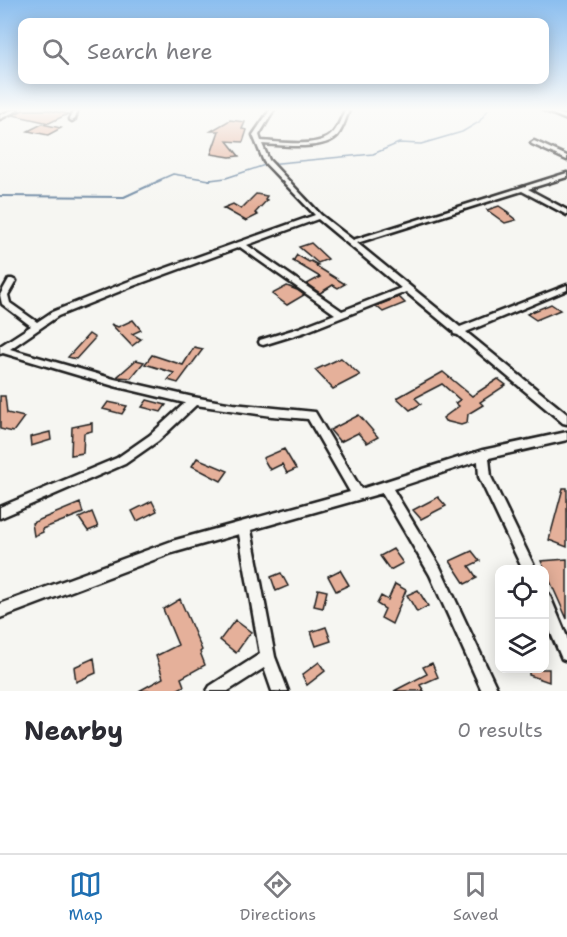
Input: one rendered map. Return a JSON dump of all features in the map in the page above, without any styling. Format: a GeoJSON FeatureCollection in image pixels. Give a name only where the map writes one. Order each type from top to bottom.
{"type":"FeatureCollection","features":[{"type":"Feature","properties":{"kind":"street"},"geometry":{"type":"LineString","coordinates":[[258,142],[268,164],[319,216],[457,332],[567,420]]}},
{"type":"Feature","properties":{"kind":"street"},"geometry":{"type":"LineString","coordinates":[[262,142],[308,142]]}},
{"type":"Feature","properties":{"kind":"street"},"geometry":{"type":"LineString","coordinates":[[534,143],[567,158]]}},
{"type":"Feature","properties":{"kind":"street"},"geometry":{"type":"LineString","coordinates":[[350,243],[567,175]]}},
{"type":"Feature","properties":{"kind":"street"},"geometry":{"type":"LineString","coordinates":[[523,189],[567,213]]}},
{"type":"Feature","properties":{"kind":"street"},"geometry":{"type":"LineString","coordinates":[[1,350],[36,325],[130,284],[319,216]]}},
{"type":"Feature","properties":{"kind":"street"},"geometry":{"type":"LineString","coordinates":[[241,244],[341,314]]}},
{"type":"Feature","properties":{"kind":"street"},"geometry":{"type":"LineString","coordinates":[[12,281],[4,295],[6,304],[36,325]]}},
{"type":"Feature","properties":{"kind":"street"},"geometry":{"type":"LineString","coordinates":[[457,332],[567,287]]}},
{"type":"Feature","properties":{"kind":"street"},"geometry":{"type":"LineString","coordinates":[[263,342],[406,289]]}},
{"type":"Feature","properties":{"kind":"street"},"geometry":{"type":"LineString","coordinates":[[1,350],[194,401],[271,414],[311,415],[358,495]]}},
{"type":"Feature","properties":{"kind":"street"},"geometry":{"type":"LineString","coordinates":[[0,513],[121,461],[143,447],[194,401]]}},
{"type":"Feature","properties":{"kind":"street"},"geometry":{"type":"LineString","coordinates":[[0,611],[172,547],[358,495],[483,455],[567,436]]}},
{"type":"Feature","properties":{"kind":"street"},"geometry":{"type":"LineString","coordinates":[[483,455],[485,477],[528,565]]}},
{"type":"Feature","properties":{"kind":"street"},"geometry":{"type":"LineString","coordinates":[[385,487],[435,571],[490,691]]}},
{"type":"Feature","properties":{"kind":"street"},"geometry":{"type":"LineString","coordinates":[[244,527],[268,657],[280,691]]}},
{"type":"Feature","properties":{"kind":"street"},"geometry":{"type":"LineString","coordinates":[[549,611],[567,654]]}},
{"type":"Feature","properties":{"kind":"street"},"geometry":{"type":"LineString","coordinates":[[215,691],[268,657]]}},
{"type":"Feature","properties":{"kind":"building"},"geometry":{"type":"Polygon","coordinates":[[[215,142],[228,142],[239,156],[230,157],[211,154],[215,142]]]}},
{"type":"Feature","properties":{"kind":"building"},"geometry":{"type":"Polygon","coordinates":[[[256,194],[267,196],[265,199],[267,200],[255,213],[258,215],[246,221],[223,208],[233,204],[241,209],[256,194]]]}},
{"type":"Feature","properties":{"kind":"building"},"geometry":{"type":"Polygon","coordinates":[[[499,206],[516,220],[505,223],[487,210],[499,206]]]}},
{"type":"Feature","properties":{"kind":"building"},"geometry":{"type":"Polygon","coordinates":[[[311,243],[328,259],[318,263],[299,247],[311,243]]]}},
{"type":"Feature","properties":{"kind":"building"},"geometry":{"type":"Polygon","coordinates":[[[297,255],[318,265],[316,266],[345,284],[338,288],[333,285],[320,293],[307,284],[320,277],[293,261],[297,255]]]}},
{"type":"Feature","properties":{"kind":"building"},"geometry":{"type":"Polygon","coordinates":[[[287,286],[304,295],[287,305],[272,294],[287,286]]]}},
{"type":"Feature","properties":{"kind":"building"},"geometry":{"type":"Polygon","coordinates":[[[399,297],[405,303],[383,312],[376,306],[399,297]]]}},
{"type":"Feature","properties":{"kind":"building"},"geometry":{"type":"Polygon","coordinates":[[[551,304],[560,310],[536,320],[527,314],[551,304]]]}},
{"type":"Feature","properties":{"kind":"building"},"geometry":{"type":"Polygon","coordinates":[[[133,320],[141,330],[132,334],[141,339],[132,346],[111,324],[118,327],[133,320]]]}},
{"type":"Feature","properties":{"kind":"building"},"geometry":{"type":"Polygon","coordinates":[[[89,334],[95,338],[76,359],[68,357],[89,334]]]}},
{"type":"Feature","properties":{"kind":"building"},"geometry":{"type":"Polygon","coordinates":[[[194,347],[203,349],[178,383],[168,380],[174,373],[145,364],[152,355],[183,365],[194,347]]]}},
{"type":"Feature","properties":{"kind":"building"},"geometry":{"type":"Polygon","coordinates":[[[341,358],[360,375],[333,389],[315,370],[341,358]]]}},
{"type":"Feature","properties":{"kind":"building"},"geometry":{"type":"Polygon","coordinates":[[[136,360],[144,362],[131,378],[117,377],[136,360]]]}},
{"type":"Feature","properties":{"kind":"building"},"geometry":{"type":"Polygon","coordinates":[[[443,372],[472,396],[498,379],[506,385],[480,402],[483,405],[468,414],[467,423],[461,425],[445,421],[443,418],[459,406],[455,403],[460,400],[442,384],[415,398],[421,404],[410,410],[397,398],[443,372]]]}},
{"type":"Feature","properties":{"kind":"building"},"geometry":{"type":"Polygon","coordinates":[[[0,396],[5,396],[7,413],[24,417],[13,432],[0,429],[0,396]]]}},
{"type":"Feature","properties":{"kind":"building"},"geometry":{"type":"Polygon","coordinates":[[[147,400],[166,405],[161,412],[142,407],[147,400]]]}},
{"type":"Feature","properties":{"kind":"building"},"geometry":{"type":"Polygon","coordinates":[[[108,402],[127,406],[122,414],[103,409],[108,402]]]}},
{"type":"Feature","properties":{"kind":"building"},"geometry":{"type":"Polygon","coordinates":[[[359,415],[378,437],[367,443],[358,433],[340,442],[330,430],[359,415]]]}},
{"type":"Feature","properties":{"kind":"building"},"geometry":{"type":"Polygon","coordinates":[[[92,423],[92,431],[84,433],[83,453],[71,455],[72,427],[92,423]]]}},
{"type":"Feature","properties":{"kind":"building"},"geometry":{"type":"Polygon","coordinates":[[[50,432],[51,440],[31,446],[30,437],[50,432]]]}},
{"type":"Feature","properties":{"kind":"building"},"geometry":{"type":"Polygon","coordinates":[[[284,449],[296,469],[287,473],[282,464],[270,470],[263,458],[284,449]]]}},
{"type":"Feature","properties":{"kind":"building"},"geometry":{"type":"Polygon","coordinates":[[[197,458],[228,471],[221,481],[192,466],[197,458]]]}},
{"type":"Feature","properties":{"kind":"building"},"geometry":{"type":"Polygon","coordinates":[[[563,488],[567,488],[567,547],[549,540],[563,488]]]}},
{"type":"Feature","properties":{"kind":"building"},"geometry":{"type":"Polygon","coordinates":[[[438,497],[446,506],[421,519],[413,510],[438,497]]]}},
{"type":"Feature","properties":{"kind":"building"},"geometry":{"type":"Polygon","coordinates":[[[152,501],[157,511],[137,521],[132,511],[152,501]]]}},
{"type":"Feature","properties":{"kind":"building"},"geometry":{"type":"Polygon","coordinates":[[[80,503],[83,513],[42,529],[43,532],[34,536],[32,523],[80,503]]]}},
{"type":"Feature","properties":{"kind":"building"},"geometry":{"type":"Polygon","coordinates":[[[92,512],[98,527],[88,531],[79,518],[92,512]]]}},
{"type":"Feature","properties":{"kind":"building"},"geometry":{"type":"Polygon","coordinates":[[[393,549],[403,563],[390,570],[380,556],[393,549]]]}},
{"type":"Feature","properties":{"kind":"building"},"geometry":{"type":"Polygon","coordinates":[[[472,551],[480,561],[469,566],[477,578],[465,584],[450,561],[472,551]]]}},
{"type":"Feature","properties":{"kind":"building"},"geometry":{"type":"Polygon","coordinates":[[[567,559],[567,619],[549,579],[549,565],[543,565],[541,561],[567,559]]]}},
{"type":"Feature","properties":{"kind":"building"},"geometry":{"type":"Polygon","coordinates":[[[340,570],[349,585],[336,591],[328,576],[340,570]]]}},
{"type":"Feature","properties":{"kind":"building"},"geometry":{"type":"Polygon","coordinates":[[[281,573],[288,586],[276,591],[271,577],[281,573]]]}},
{"type":"Feature","properties":{"kind":"building"},"geometry":{"type":"Polygon","coordinates":[[[395,584],[406,590],[392,624],[381,618],[385,609],[377,604],[381,596],[388,600],[395,584]]]}},
{"type":"Feature","properties":{"kind":"building"},"geometry":{"type":"Polygon","coordinates":[[[318,589],[327,591],[323,608],[314,606],[318,589]]]}},
{"type":"Feature","properties":{"kind":"building"},"geometry":{"type":"Polygon","coordinates":[[[418,590],[428,606],[417,612],[407,595],[418,590]]]}},
{"type":"Feature","properties":{"kind":"building"},"geometry":{"type":"Polygon","coordinates":[[[180,599],[202,650],[200,652],[205,665],[181,678],[184,686],[175,691],[139,691],[163,678],[156,656],[178,645],[163,609],[180,599]]]}},
{"type":"Feature","properties":{"kind":"building"},"geometry":{"type":"Polygon","coordinates":[[[235,620],[251,632],[236,653],[220,640],[235,620]]]}},
{"type":"Feature","properties":{"kind":"building"},"geometry":{"type":"Polygon","coordinates":[[[326,627],[331,641],[316,646],[311,632],[326,627]]]}},
{"type":"Feature","properties":{"kind":"building"},"geometry":{"type":"Polygon","coordinates":[[[94,658],[96,673],[76,682],[74,667],[94,658]]]}},
{"type":"Feature","properties":{"kind":"building"},"geometry":{"type":"Polygon","coordinates":[[[319,662],[325,671],[307,685],[302,675],[319,662]]]}},
{"type":"Feature","properties":{"kind":"building"},"geometry":{"type":"Polygon","coordinates":[[[432,663],[438,677],[420,685],[424,691],[394,691],[427,674],[423,667],[432,663]]]}},
{"type":"Feature","properties":{"kind":"building"},"geometry":{"type":"Polygon","coordinates":[[[529,673],[549,673],[549,682],[529,675],[529,673]]]}},
{"type":"Feature","properties":{"kind":"waterway"},"geometry":{"type":"LineString","coordinates":[[210,180],[226,178],[268,164],[373,154],[399,143],[427,142]]}},
{"type":"Feature","properties":{"kind":"waterway"},"geometry":{"type":"LineString","coordinates":[[157,181],[173,174],[210,180]]}},
{"type":"Feature","properties":{"kind":"waterway"},"geometry":{"type":"LineString","coordinates":[[0,196],[124,197],[161,180]]}}]}
